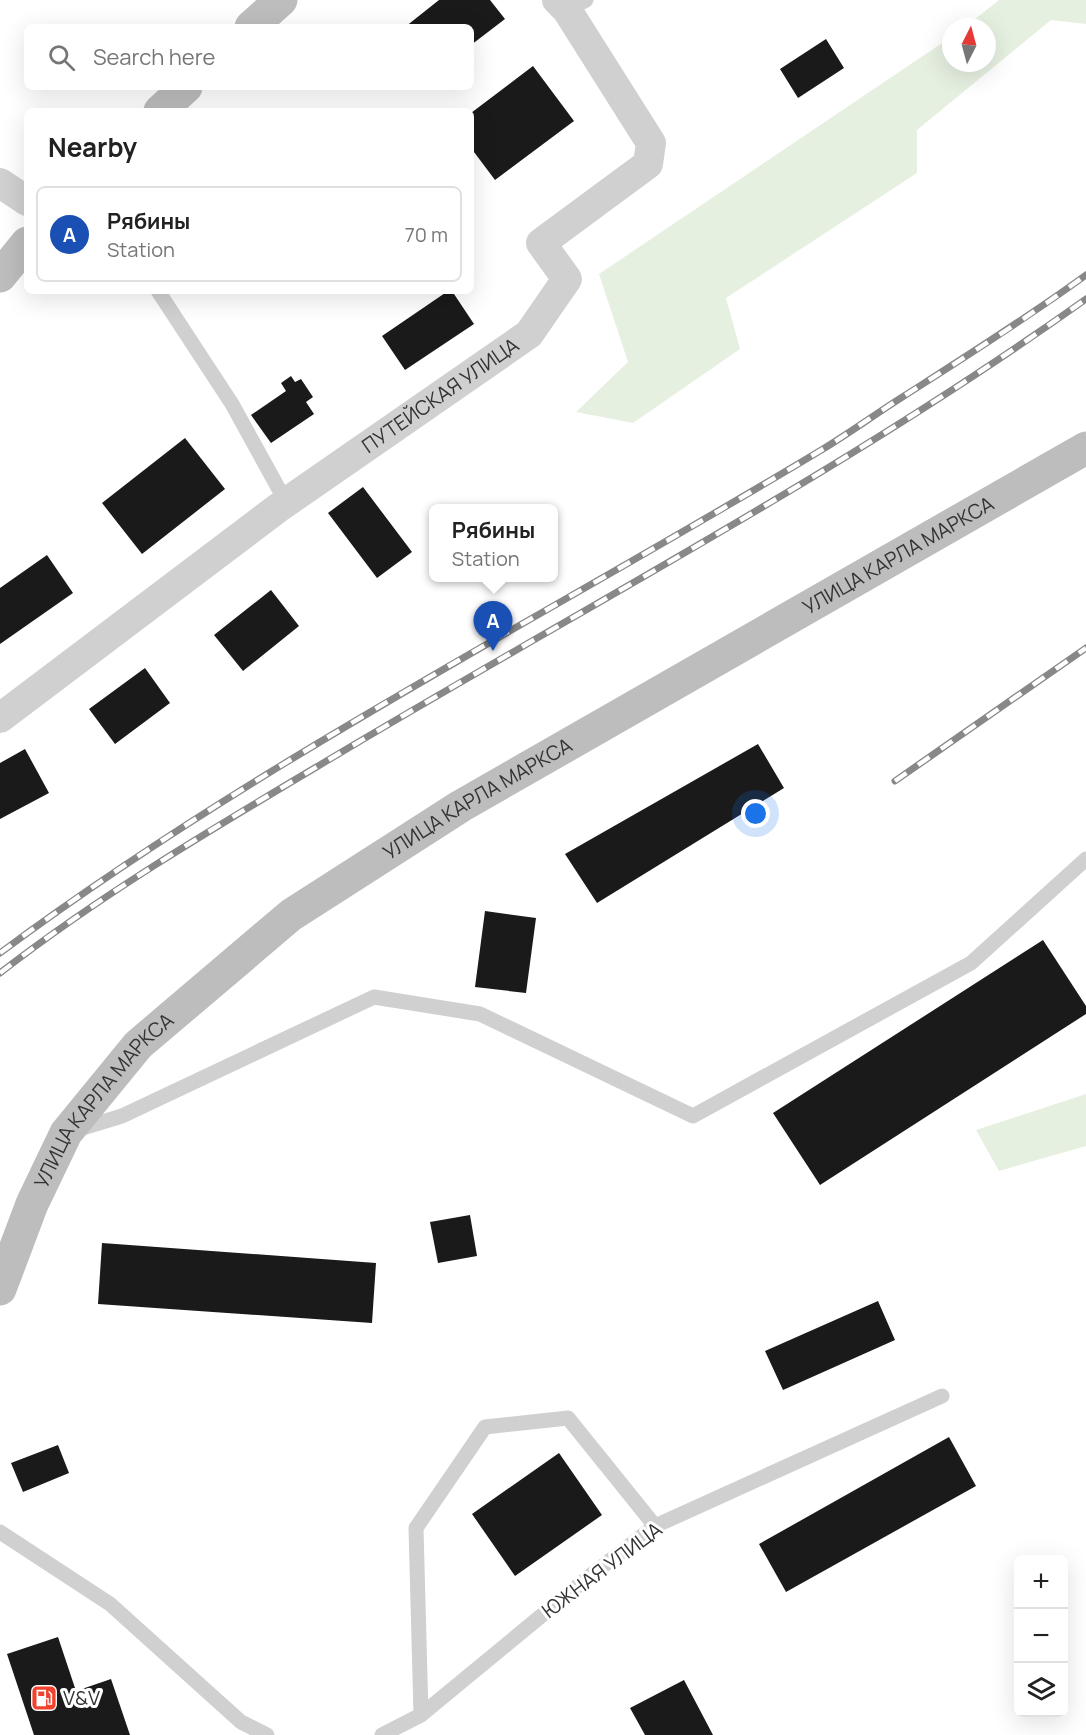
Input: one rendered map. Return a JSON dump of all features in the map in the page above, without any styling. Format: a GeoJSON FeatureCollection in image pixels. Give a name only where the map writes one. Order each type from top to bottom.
{"type":"FeatureCollection","features":[{"type":"Feature","properties":{"kind":"main road"},"geometry":{"type":"LineString","coordinates":[[254,24],[280,0]]}},
{"type":"Feature","properties":{"kind":"main road"},"geometry":{"type":"LineString","coordinates":[[163,108],[183,90]]}},
{"type":"Feature","properties":{"kind":"main road"},"geometry":{"type":"LineString","coordinates":[[0,276],[24,247]]}},
{"type":"Feature","properties":{"kind":"main road","name":"УЛИЦА КАРЛА МАРКСА"},"geometry":{"type":"LineString","coordinates":[[0,1289],[32,1204],[66,1133],[138,1045],[291,915],[460,806],[1086,448]]}},
{"type":"Feature","properties":{"kind":"street","name":"ПУТЕЙСКАЯ УЛИЦА"},"geometry":{"type":"LineString","coordinates":[[0,718],[286,502],[529,334],[567,279],[542,243],[648,164],[651,143],[570,3]]}},
{"type":"Feature","properties":{"kind":"street"},"geometry":{"type":"LineString","coordinates":[[0,183],[24,199]]}},
{"type":"Feature","properties":{"kind":"lane"},"geometry":{"type":"LineString","coordinates":[[160,294],[232,404],[286,502]]}},
{"type":"Feature","properties":{"kind":"lane"},"geometry":{"type":"LineString","coordinates":[[66,1133],[122,1116],[374,997],[480,1014],[693,1116],[971,963],[1086,859]]}},
{"type":"Feature","properties":{"kind":"lane","name":"ЮЖНАЯ УЛИЦА"},"geometry":{"type":"LineString","coordinates":[[382,1735],[421,1714],[586,1579],[655,1526],[942,1396]]}},
{"type":"Feature","properties":{"kind":"lane"},"geometry":{"type":"LineString","coordinates":[[421,1714],[416,1528],[485,1427],[568,1418],[655,1526]]}},
{"type":"Feature","properties":{"kind":"lane"},"geometry":{"type":"LineString","coordinates":[[0,1532],[110,1604],[241,1722],[267,1735]]}},
{"type":"Feature","properties":{"kind":"green space"},"geometry":{"type":"Polygon","coordinates":[[[999,0],[1086,0],[1086,24],[1051,20],[996,65],[996,18],[976,18],[999,0]]]}},
{"type":"Feature","properties":{"kind":"green space"},"geometry":{"type":"Polygon","coordinates":[[[942,43],[942,72],[988,72],[917,130],[917,173],[726,298],[740,349],[633,423],[576,412],[628,362],[599,274],[942,43]]]}},
{"type":"Feature","properties":{"kind":"green space"},"geometry":{"type":"Polygon","coordinates":[[[1086,1094],[1086,1146],[999,1171],[976,1130],[1086,1094]]]}},
{"type":"Feature","properties":{"kind":"building"},"geometry":{"type":"Polygon","coordinates":[[[439,0],[490,0],[505,19],[474,43],[474,24],[409,24],[439,0]]]}},
{"type":"Feature","properties":{"kind":"building"},"geometry":{"type":"Polygon","coordinates":[[[826,39],[844,68],[798,98],[780,69],[826,39]]]}},
{"type":"Feature","properties":{"kind":"building"},"geometry":{"type":"Polygon","coordinates":[[[533,66],[574,121],[495,180],[474,152],[474,111],[533,66]]]}},
{"type":"Feature","properties":{"kind":"building"},"geometry":{"type":"Polygon","coordinates":[[[444,294],[454,294],[474,324],[405,370],[382,336],[444,294]]]}},
{"type":"Feature","properties":{"kind":"building"},"geometry":{"type":"Polygon","coordinates":[[[291,376],[295,382],[301,379],[313,397],[306,402],[314,414],[271,443],[251,415],[286,391],[281,383],[291,376]]]}},
{"type":"Feature","properties":{"kind":"building"},"geometry":{"type":"Polygon","coordinates":[[[185,438],[225,489],[142,554],[102,503],[185,438]]]}},
{"type":"Feature","properties":{"kind":"building"},"geometry":{"type":"Polygon","coordinates":[[[363,487],[412,552],[377,578],[328,513],[363,487]]]}},
{"type":"Feature","properties":{"kind":"building"},"geometry":{"type":"Polygon","coordinates":[[[47,555],[73,593],[0,644],[0,588],[47,555]]]}},
{"type":"Feature","properties":{"kind":"building"},"geometry":{"type":"Polygon","coordinates":[[[271,590],[299,626],[243,671],[214,635],[271,590]]]}},
{"type":"Feature","properties":{"kind":"building"},"geometry":{"type":"Polygon","coordinates":[[[145,668],[170,703],[115,744],[89,709],[145,668]]]}},
{"type":"Feature","properties":{"kind":"building"},"geometry":{"type":"Polygon","coordinates":[[[758,744],[784,788],[597,903],[565,854],[758,744]]]}},
{"type":"Feature","properties":{"kind":"building"},"geometry":{"type":"Polygon","coordinates":[[[25,749],[49,793],[0,819],[0,763],[25,749]]]}},
{"type":"Feature","properties":{"kind":"building"},"geometry":{"type":"Polygon","coordinates":[[[485,911],[536,918],[526,993],[475,987],[485,911]]]}},
{"type":"Feature","properties":{"kind":"building"},"geometry":{"type":"Polygon","coordinates":[[[1043,940],[1086,1006],[1086,1014],[820,1185],[773,1113],[1043,940]]]}},
{"type":"Feature","properties":{"kind":"building"},"geometry":{"type":"Polygon","coordinates":[[[470,1215],[477,1256],[438,1263],[430,1222],[470,1215]]]}},
{"type":"Feature","properties":{"kind":"building"},"geometry":{"type":"Polygon","coordinates":[[[102,1243],[376,1263],[372,1323],[98,1304],[102,1243]]]}},
{"type":"Feature","properties":{"kind":"building"},"geometry":{"type":"Polygon","coordinates":[[[878,1301],[895,1340],[783,1390],[765,1351],[878,1301]]]}},
{"type":"Feature","properties":{"kind":"building"},"geometry":{"type":"Polygon","coordinates":[[[949,1437],[976,1486],[786,1592],[759,1544],[949,1437]]]}},
{"type":"Feature","properties":{"kind":"building"},"geometry":{"type":"Polygon","coordinates":[[[58,1445],[69,1473],[23,1492],[11,1463],[58,1445]]]}},
{"type":"Feature","properties":{"kind":"building"},"geometry":{"type":"Polygon","coordinates":[[[559,1453],[602,1515],[515,1576],[472,1514],[559,1453]]]}},
{"type":"Feature","properties":{"kind":"building"},"geometry":{"type":"Polygon","coordinates":[[[58,1637],[76,1691],[111,1679],[130,1735],[34,1735],[7,1654],[58,1637]]]}},
{"type":"Feature","properties":{"kind":"building"},"geometry":{"type":"Polygon","coordinates":[[[684,1680],[713,1735],[645,1735],[630,1708],[684,1680]]]}},
{"type":"Feature","properties":{"kind":"railway"},"geometry":{"type":"LineString","coordinates":[[0,953],[98,883],[199,817],[406,691],[823,449],[996,337],[1086,275]]}},
{"type":"Feature","properties":{"kind":"railway"},"geometry":{"type":"LineString","coordinates":[[0,973],[82,913],[167,858],[340,753],[812,478],[996,361],[1086,299]]}},
{"type":"Feature","properties":{"kind":"railway"},"geometry":{"type":"LineString","coordinates":[[895,781],[1086,648]]}},
{"type":"Feature","properties":{"kind":"place","name":"Рябины"},"geometry":{"type":"Point","coordinates":[493,651]}},
{"type":"Feature","properties":{"kind":"place","name":"V&V"},"geometry":{"type":"Point","coordinates":[44,1698]}}]}
